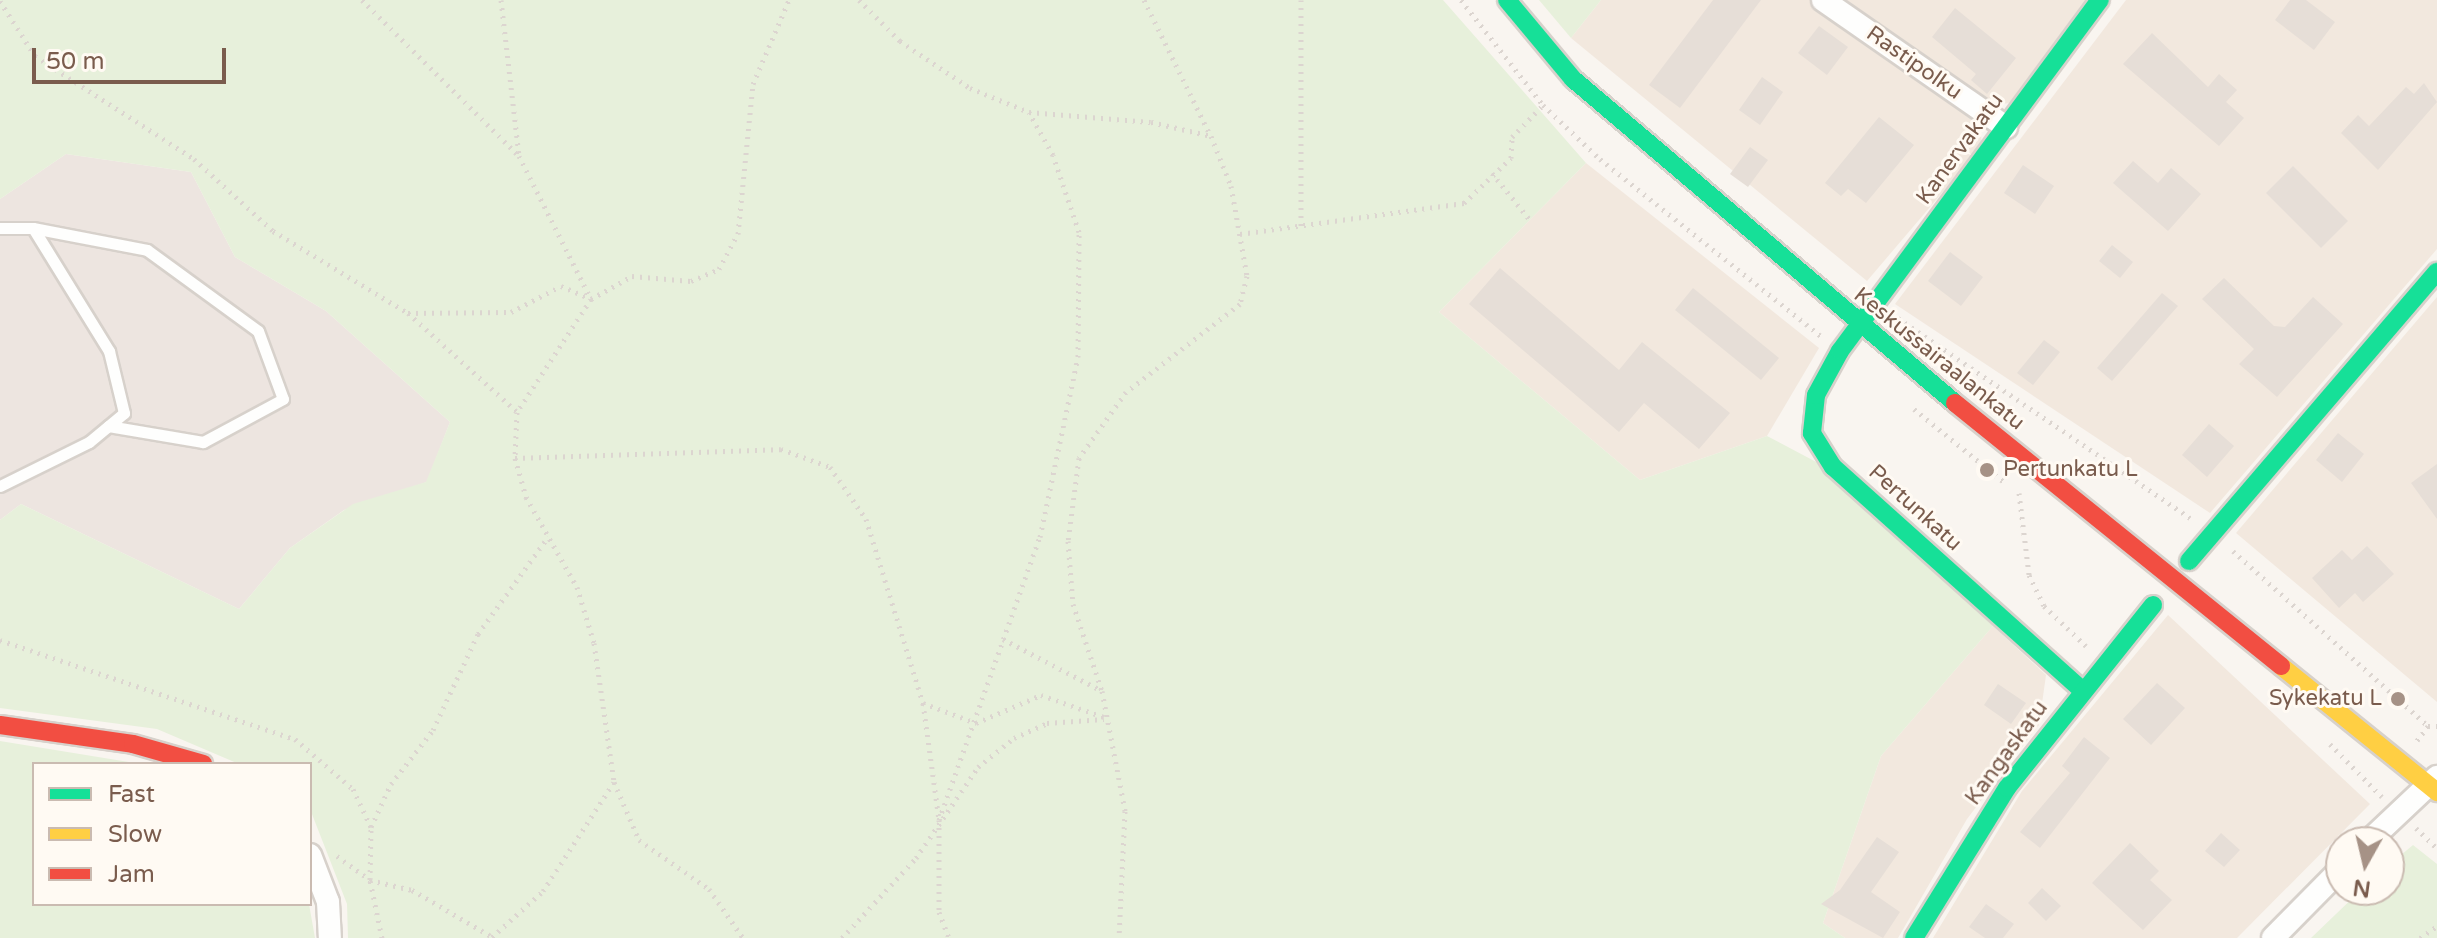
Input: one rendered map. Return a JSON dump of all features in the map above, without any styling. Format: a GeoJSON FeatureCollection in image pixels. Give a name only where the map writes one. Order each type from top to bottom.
{"type":"FeatureCollection","features":[{"type":"Feature","properties":{"kind":"street","name":"Keskussairaalankatu"},"geometry":{"type":"LineString","coordinates":[[1507,0],[1573,79],[1861,328],[2435,784]]}},
{"type":"Feature","properties":{"kind":"street","name":"Rastipolku"},"geometry":{"type":"LineString","coordinates":[[1823,0],[2006,127]]}},
{"type":"Feature","properties":{"kind":"street","name":"Kanervakatu"},"geometry":{"type":"LineString","coordinates":[[1861,328],[2100,0]]}},
{"type":"Feature","properties":{"kind":"street"},"geometry":{"type":"LineString","coordinates":[[2189,561],[2437,272]]}},
{"type":"Feature","properties":{"kind":"street","name":"Pertunkatu"},"geometry":{"type":"LineString","coordinates":[[1861,328],[1816,395],[1812,433],[1833,467],[2083,691]]}},
{"type":"Feature","properties":{"kind":"street","name":"Kangaskatu"},"geometry":{"type":"LineString","coordinates":[[1914,938],[2007,788],[2153,605]]}},
{"type":"Feature","properties":{"kind":"street"},"geometry":{"type":"LineString","coordinates":[[0,725],[133,744],[196,762]]}},
{"type":"Feature","properties":{"kind":"street"},"geometry":{"type":"LineString","coordinates":[[2386,826],[2435,784]]}},
{"type":"Feature","properties":{"kind":"street"},"geometry":{"type":"LineString","coordinates":[[316,850],[328,902],[330,938]]}},
{"type":"Feature","properties":{"kind":"street"},"geometry":{"type":"LineString","coordinates":[[2273,938],[2325,885]]}},
{"type":"Feature","properties":{"kind":"lane"},"geometry":{"type":"LineString","coordinates":[[0,228],[33,228],[147,250],[258,331],[283,399],[203,442],[108,426]]}},
{"type":"Feature","properties":{"kind":"lane"},"geometry":{"type":"LineString","coordinates":[[0,486],[108,426],[124,413],[109,351],[33,228]]}},
{"type":"Feature","properties":{"kind":"path"},"geometry":{"type":"LineString","coordinates":[[362,0],[519,156],[591,299]]}},
{"type":"Feature","properties":{"kind":"path"},"geometry":{"type":"LineString","coordinates":[[501,0],[519,156]]}},
{"type":"Feature","properties":{"kind":"path"},"geometry":{"type":"LineString","coordinates":[[743,938],[709,889],[639,840],[614,782],[594,643],[577,587],[548,537],[515,458],[517,412],[591,299],[632,276],[691,281],[719,269],[738,234],[753,84],[789,0]]}},
{"type":"Feature","properties":{"kind":"path"},"geometry":{"type":"LineString","coordinates":[[859,0],[900,41],[970,88],[1029,112],[1151,122],[1211,136]]}},
{"type":"Feature","properties":{"kind":"path"},"geometry":{"type":"LineString","coordinates":[[1119,938],[1125,811],[1102,691],[1073,604],[1068,541],[1079,458],[1126,392],[1240,304],[1247,276],[1240,234],[1211,136],[1144,0]]}},
{"type":"Feature","properties":{"kind":"path"},"geometry":{"type":"LineString","coordinates":[[1301,0],[1301,229]]}},
{"type":"Feature","properties":{"kind":"path"},"geometry":{"type":"LineString","coordinates":[[0,1],[35,56],[64,78],[194,159],[273,231],[408,313],[517,412]]}},
{"type":"Feature","properties":{"kind":"path"},"geometry":{"type":"LineString","coordinates":[[1240,234],[1301,229],[1410,209],[1433,212],[1464,203],[1511,158],[1512,137],[1543,105]]}},
{"type":"Feature","properties":{"kind":"path"},"geometry":{"type":"LineString","coordinates":[[939,820],[1040,537],[1078,357],[1079,232],[1053,155],[1029,112]]}},
{"type":"Feature","properties":{"kind":"path"},"geometry":{"type":"LineString","coordinates":[[1492,173],[1530,220]]}},
{"type":"Feature","properties":{"kind":"path"},"geometry":{"type":"LineString","coordinates":[[408,313],[511,312],[561,286],[591,299]]}},
{"type":"Feature","properties":{"kind":"path"},"geometry":{"type":"LineString","coordinates":[[515,458],[781,449],[830,467],[866,519],[923,703],[939,820],[939,912],[949,938]]}},
{"type":"Feature","properties":{"kind":"path"},"geometry":{"type":"LineString","coordinates":[[2019,493],[2029,575],[2039,596],[2105,665]]}},
{"type":"Feature","properties":{"kind":"path"},"geometry":{"type":"LineString","coordinates":[[382,938],[370,880],[371,827],[391,784],[433,730],[478,634],[548,537]]}},
{"type":"Feature","properties":{"kind":"path"},"geometry":{"type":"LineString","coordinates":[[1003,639],[1102,691]]}},
{"type":"Feature","properties":{"kind":"path"},"geometry":{"type":"LineString","coordinates":[[0,640],[295,739],[353,789],[371,827]]}},
{"type":"Feature","properties":{"kind":"path"},"geometry":{"type":"LineString","coordinates":[[923,703],[976,723],[1041,695],[1108,718]]}},
{"type":"Feature","properties":{"kind":"path"},"geometry":{"type":"LineString","coordinates":[[842,938],[872,913],[978,767],[1014,738],[1047,723],[1108,718]]}},
{"type":"Feature","properties":{"kind":"path"},"geometry":{"type":"LineString","coordinates":[[2428,726],[2437,726]]}},
{"type":"Feature","properties":{"kind":"path"},"geometry":{"type":"LineString","coordinates":[[316,850],[370,880],[412,890],[492,938],[543,891],[614,782]]}},
{"type":"Feature","properties":{"kind":"path"},"geometry":{"type":"LineString","coordinates":[[2420,938],[2437,926]]}},
{"type":"Feature","properties":{"kind":"shaded area"},"geometry":{"type":"Polygon","coordinates":[[[1601,0],[1810,0],[1980,124],[1982,146],[1867,281],[1571,38],[1601,0]]]}},
{"type":"Feature","properties":{"kind":"shaded area"},"geometry":{"type":"Polygon","coordinates":[[[1836,0],[2089,0],[2012,103],[1986,105],[1836,0]]]}},
{"type":"Feature","properties":{"kind":"shaded area"},"geometry":{"type":"Polygon","coordinates":[[[2126,0],[2437,0],[2437,249],[2210,513],[1895,304],[2126,0]]]}},
{"type":"Feature","properties":{"kind":"shaded area"},"geometry":{"type":"Polygon","coordinates":[[[66,154],[191,172],[235,257],[326,311],[450,422],[427,482],[344,510],[290,548],[239,609],[21,504],[0,520],[0,199],[66,154]]]}},
{"type":"Feature","properties":{"kind":"shaded area"},"geometry":{"type":"Polygon","coordinates":[[[1586,163],[1819,348],[1767,436],[1640,480],[1439,312],[1586,163]]]}},
{"type":"Feature","properties":{"kind":"shaded area"},"geometry":{"type":"Polygon","coordinates":[[[2437,297],[2437,702],[2236,533],[2437,297]]]}},
{"type":"Feature","properties":{"kind":"shaded area"},"geometry":{"type":"Polygon","coordinates":[[[2168,615],[2370,804],[2348,826],[2325,826],[2325,849],[2237,938],[1933,938],[2022,791],[2168,615]]]}},
{"type":"Feature","properties":{"kind":"shaded area"},"geometry":{"type":"Polygon","coordinates":[[[1993,626],[2046,675],[2039,725],[1967,819],[1898,938],[1845,938],[1823,923],[1881,756],[1993,626]]]}},
{"type":"Feature","properties":{"kind":"green space"},"geometry":{"type":"Polygon","coordinates":[[[0,0],[1443,0],[1586,163],[1439,312],[1640,480],[1767,436],[1820,464],[1993,626],[1881,756],[1823,923],[1845,938],[348,938],[347,904],[312,814],[312,762],[234,762],[157,729],[0,708],[0,520],[21,504],[239,609],[290,548],[353,504],[426,482],[450,422],[326,311],[235,257],[191,172],[66,154],[0,199],[0,0]]]}},
{"type":"Feature","properties":{"kind":"green space"},"geometry":{"type":"Polygon","coordinates":[[[1539,0],[1601,0],[1571,38],[1539,0]]]}},
{"type":"Feature","properties":{"kind":"green space"},"geometry":{"type":"Polygon","coordinates":[[[0,741],[129,762],[32,762],[32,906],[309,906],[315,938],[0,938],[0,741]]]}},
{"type":"Feature","properties":{"kind":"green space"},"geometry":{"type":"Polygon","coordinates":[[[2413,845],[2437,864],[2437,938],[2311,938],[2344,906],[2405,906],[2405,852],[2413,845]]]}},
{"type":"Feature","properties":{"kind":"building"},"geometry":{"type":"Polygon","coordinates":[[[1713,0],[1761,0],[1680,108],[1649,85],[1713,0]]]}},
{"type":"Feature","properties":{"kind":"building"},"geometry":{"type":"Polygon","coordinates":[[[2290,0],[2306,0],[2335,22],[2314,50],[2275,20],[2290,0]]]}},
{"type":"Feature","properties":{"kind":"building"},"geometry":{"type":"Polygon","coordinates":[[[1955,8],[2016,58],[1987,94],[1971,80],[1976,74],[1932,37],[1955,8]]]}},
{"type":"Feature","properties":{"kind":"building"},"geometry":{"type":"Polygon","coordinates":[[[1819,26],[1848,47],[1827,75],[1798,53],[1819,26]]]}},
{"type":"Feature","properties":{"kind":"building"},"geometry":{"type":"Polygon","coordinates":[[[2152,33],[2208,87],[2219,74],[2237,90],[2226,102],[2244,118],[2219,146],[2123,64],[2152,33]]]}},
{"type":"Feature","properties":{"kind":"building"},"geometry":{"type":"Polygon","coordinates":[[[1762,77],[1783,92],[1760,125],[1739,110],[1762,77]]]}},
{"type":"Feature","properties":{"kind":"building"},"geometry":{"type":"Polygon","coordinates":[[[2424,83],[2437,102],[2378,170],[2341,133],[2358,115],[2369,126],[2406,87],[2414,94],[2424,83]]]}},
{"type":"Feature","properties":{"kind":"building"},"geometry":{"type":"Polygon","coordinates":[[[1879,117],[1914,145],[1866,203],[1848,189],[1841,196],[1825,183],[1879,117]]]}},
{"type":"Feature","properties":{"kind":"building"},"geometry":{"type":"Polygon","coordinates":[[[1750,147],[1768,160],[1748,187],[1730,174],[1750,147]]]}},
{"type":"Feature","properties":{"kind":"building"},"geometry":{"type":"Polygon","coordinates":[[[2133,161],[2158,183],[2171,168],[2201,194],[2168,231],[2113,183],[2133,161]]]}},
{"type":"Feature","properties":{"kind":"building"},"geometry":{"type":"Polygon","coordinates":[[[2023,165],[2054,186],[2035,214],[2004,193],[2023,165]]]}},
{"type":"Feature","properties":{"kind":"building"},"geometry":{"type":"Polygon","coordinates":[[[2293,166],[2348,221],[2321,248],[2266,193],[2293,166]]]}},
{"type":"Feature","properties":{"kind":"building"},"geometry":{"type":"Polygon","coordinates":[[[2112,245],[2133,262],[2120,278],[2099,261],[2112,245]]]}},
{"type":"Feature","properties":{"kind":"building"},"geometry":{"type":"Polygon","coordinates":[[[1950,252],[1983,277],[1961,306],[1928,281],[1950,252]]]}},
{"type":"Feature","properties":{"kind":"building"},"geometry":{"type":"Polygon","coordinates":[[[1500,268],[1619,370],[1642,342],[1730,413],[1699,449],[1644,403],[1619,432],[1469,304],[1500,268]]]}},
{"type":"Feature","properties":{"kind":"building"},"geometry":{"type":"Polygon","coordinates":[[[2224,278],[2274,326],[2285,327],[2313,297],[2343,324],[2277,397],[2239,364],[2254,349],[2202,299],[2224,278]]]}},
{"type":"Feature","properties":{"kind":"building"},"geometry":{"type":"Polygon","coordinates":[[[1693,288],[1779,358],[1761,380],[1675,310],[1693,288]]]}},
{"type":"Feature","properties":{"kind":"building"},"geometry":{"type":"Polygon","coordinates":[[[2162,293],[2178,306],[2112,381],[2097,368],[2162,293]]]}},
{"type":"Feature","properties":{"kind":"building"},"geometry":{"type":"Polygon","coordinates":[[[2044,340],[2060,352],[2033,385],[2017,373],[2044,340]]]}},
{"type":"Feature","properties":{"kind":"building"},"geometry":{"type":"Polygon","coordinates":[[[2209,424],[2234,446],[2207,477],[2182,455],[2209,424]]]}},
{"type":"Feature","properties":{"kind":"building"},"geometry":{"type":"Polygon","coordinates":[[[2338,433],[2364,454],[2342,482],[2316,460],[2338,433]]]}},
{"type":"Feature","properties":{"kind":"building"},"geometry":{"type":"Polygon","coordinates":[[[2437,464],[2437,519],[2411,483],[2437,464]]]}},
{"type":"Feature","properties":{"kind":"building"},"geometry":{"type":"Polygon","coordinates":[[[2367,546],[2394,574],[2363,602],[2355,593],[2339,608],[2312,578],[2342,550],[2352,560],[2367,546]]]}},
{"type":"Feature","properties":{"kind":"building"},"geometry":{"type":"Polygon","coordinates":[[[2157,683],[2185,708],[2151,745],[2123,719],[2157,683]]]}},
{"type":"Feature","properties":{"kind":"building"},"geometry":{"type":"Polygon","coordinates":[[[1998,684],[2026,703],[2011,724],[1984,705],[1998,684]]]}},
{"type":"Feature","properties":{"kind":"building"},"geometry":{"type":"Polygon","coordinates":[[[2084,737],[2110,758],[2040,848],[2020,832],[2070,773],[2062,766],[2084,737]]]}},
{"type":"Feature","properties":{"kind":"building"},"geometry":{"type":"Polygon","coordinates":[[[2221,833],[2240,850],[2224,867],[2205,851],[2221,833]]]}},
{"type":"Feature","properties":{"kind":"building"},"geometry":{"type":"Polygon","coordinates":[[[1877,837],[1899,852],[1871,892],[1900,912],[1883,938],[1821,904],[1840,890],[1877,837]]]}},
{"type":"Feature","properties":{"kind":"building"},"geometry":{"type":"Polygon","coordinates":[[[2130,843],[2159,871],[2150,880],[2172,900],[2143,930],[2092,883],[2130,843]]]}},
{"type":"Feature","properties":{"kind":"building"},"geometry":{"type":"Polygon","coordinates":[[[2042,888],[2061,906],[2046,921],[2028,903],[2042,888]]]}},
{"type":"Feature","properties":{"kind":"building"},"geometry":{"type":"Polygon","coordinates":[[[1986,904],[2014,924],[2003,938],[1985,938],[1969,927],[1986,904]]]}},
{"type":"Feature","properties":{"kind":"traffic: fast"},"geometry":{"type":"LineString","coordinates":[[1507,0],[1573,79],[1955,403]]}},
{"type":"Feature","properties":{"kind":"traffic: fast"},"geometry":{"type":"LineString","coordinates":[[2083,691],[1833,467],[1812,433],[1816,395],[1840,351],[2100,0]]}},
{"type":"Feature","properties":{"kind":"traffic: fast"},"geometry":{"type":"LineString","coordinates":[[2189,561],[2437,272]]}},
{"type":"Feature","properties":{"kind":"traffic: fast"},"geometry":{"type":"LineString","coordinates":[[1914,938],[2007,788],[2153,605]]}},
{"type":"Feature","properties":{"kind":"traffic: slow"},"geometry":{"type":"LineString","coordinates":[[2281,666],[2437,792]]}},
{"type":"Feature","properties":{"kind":"traffic: jam"},"geometry":{"type":"LineString","coordinates":[[1955,403],[2281,666]]}},
{"type":"Feature","properties":{"kind":"traffic: jam"},"geometry":{"type":"LineString","coordinates":[[0,725],[133,744],[196,762]]}},
{"type":"Feature","properties":{"kind":"place","name":"Pertunkatu L"},"geometry":{"type":"Point","coordinates":[1987,470]}},
{"type":"Feature","properties":{"kind":"place","name":"Sykekatu L"},"geometry":{"type":"Point","coordinates":[2398,699]}}]}
